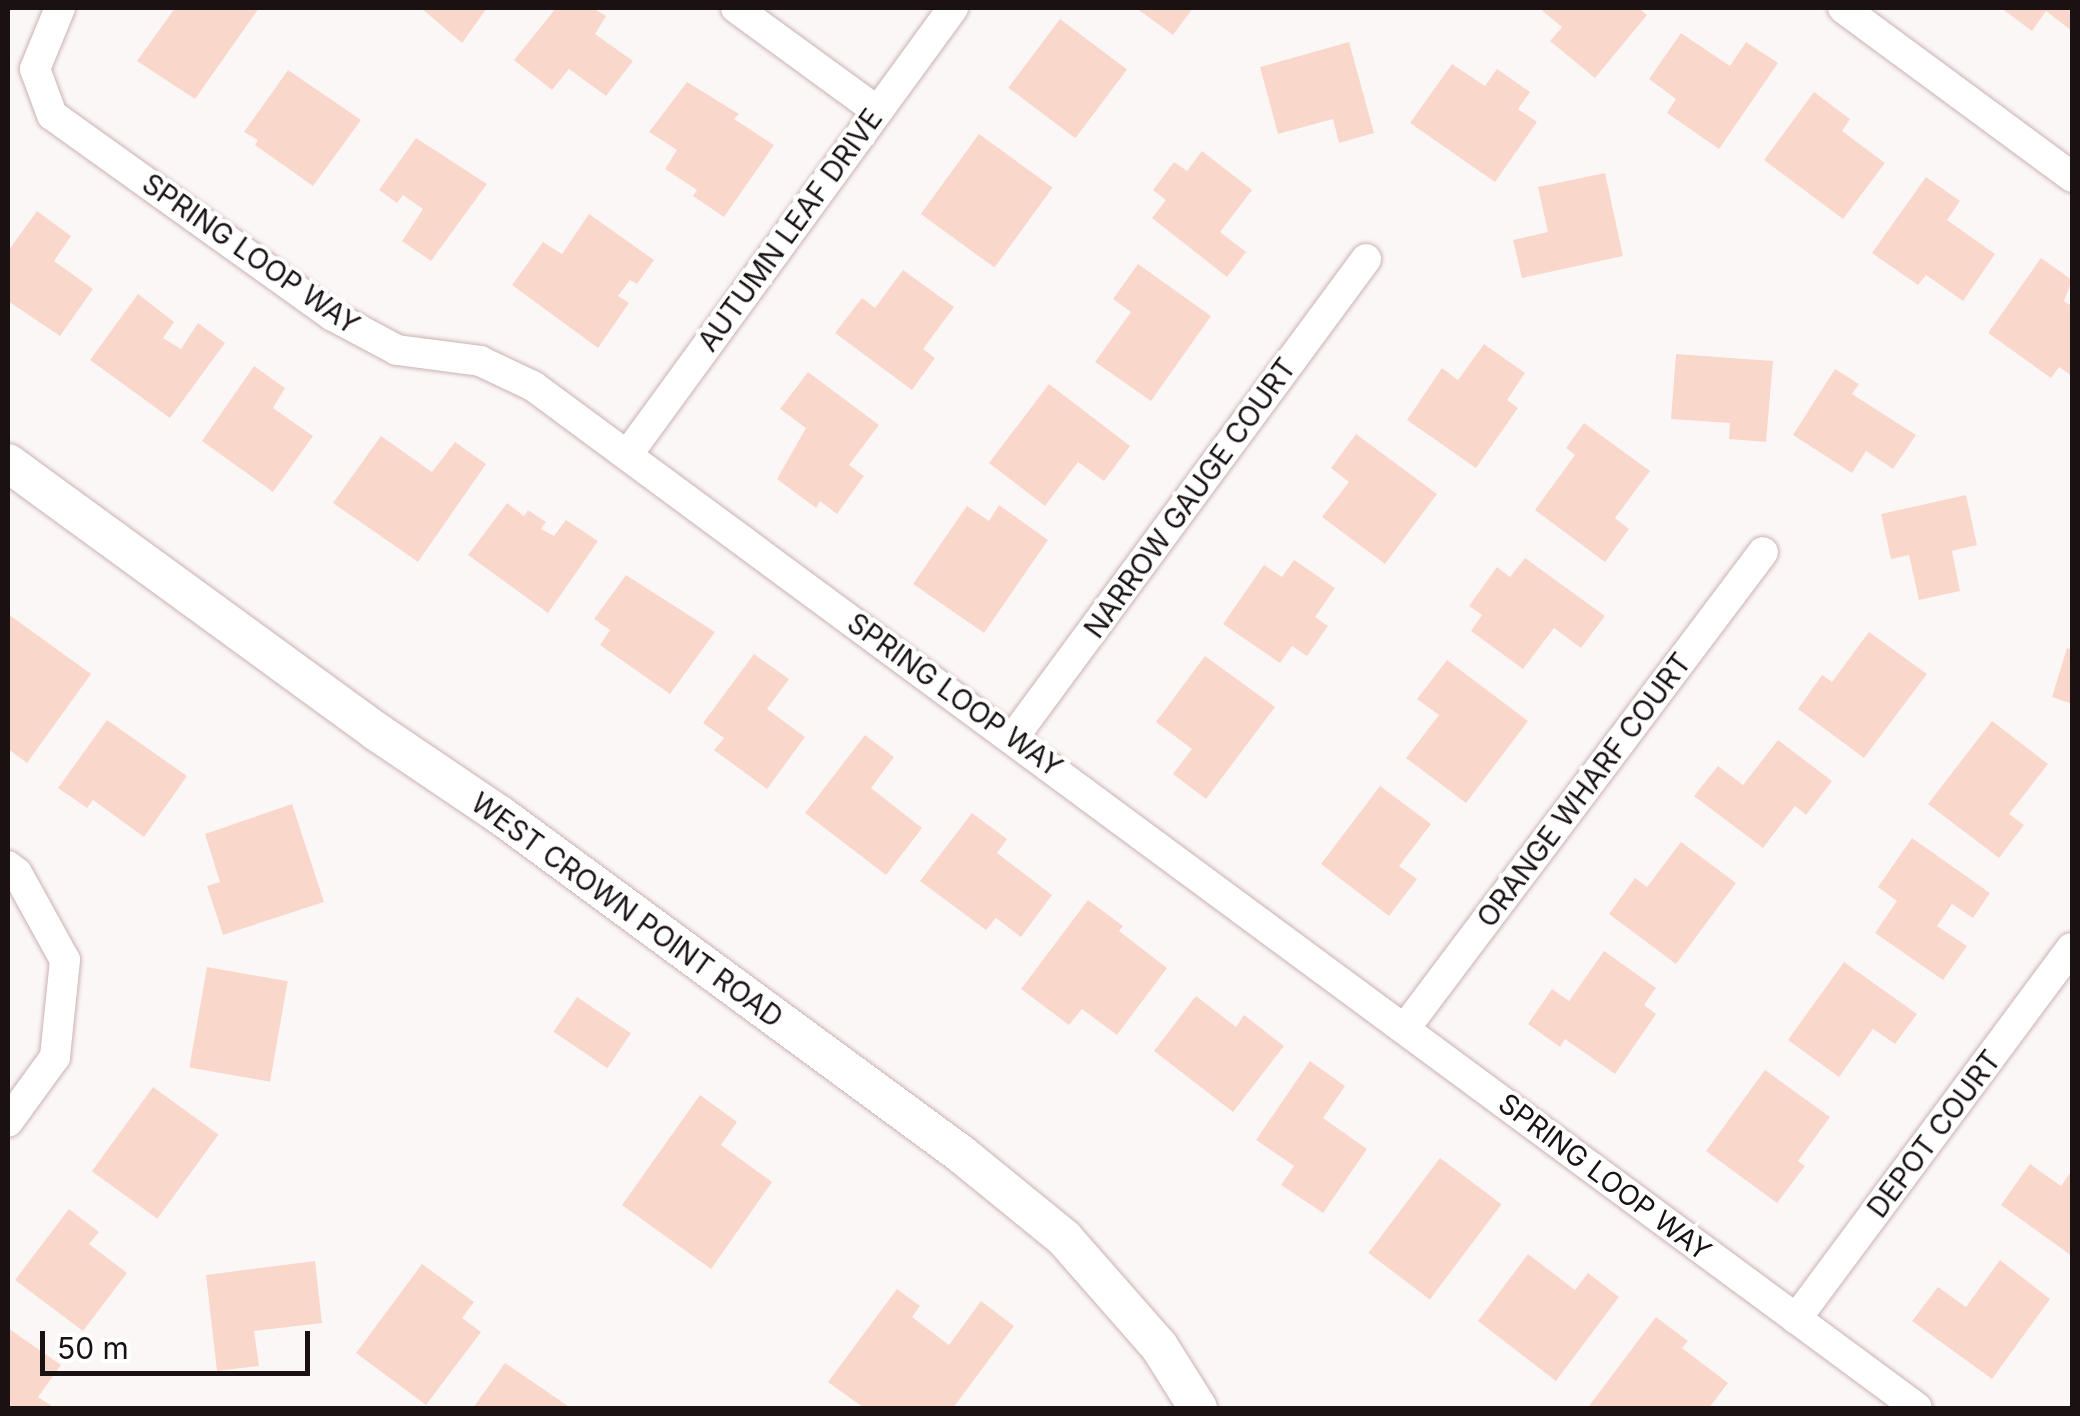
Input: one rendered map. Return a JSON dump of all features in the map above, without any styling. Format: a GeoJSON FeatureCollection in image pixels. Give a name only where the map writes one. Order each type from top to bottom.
{"type":"FeatureCollection","features":[{"type":"Feature","properties":{"kind":"street","name":"SPRING LOOP WAY"},"geometry":{"type":"LineString","coordinates":[[60,8],[35,70],[52,115],[333,316],[397,350],[480,361],[520,378],[1917,1408]]}},
{"type":"Feature","properties":{"kind":"street"},"geometry":{"type":"LineString","coordinates":[[736,8],[877,112]]}},
{"type":"Feature","properties":{"kind":"street","name":"AUTUMN LEAF DRIVE"},"geometry":{"type":"LineString","coordinates":[[628,454],[953,8]]}},
{"type":"Feature","properties":{"kind":"street"},"geometry":{"type":"LineString","coordinates":[[1843,8],[2072,177]]}},
{"type":"Feature","properties":{"kind":"street","name":"NARROW GAUGE COURT"},"geometry":{"type":"LineString","coordinates":[[1013,738],[1366,258]]}},
{"type":"Feature","properties":{"kind":"street","name":"WEST CROWN POINT ROAD"},"geometry":{"type":"LineString","coordinates":[[8,464],[376,732],[500,815],[961,1154],[1064,1238],[1159,1346],[1198,1408]]}},
{"type":"Feature","properties":{"kind":"street","name":"ORANGE WHARF COURT"},"geometry":{"type":"LineString","coordinates":[[1406,1028],[1762,552]]}},
{"type":"Feature","properties":{"kind":"street"},"geometry":{"type":"LineString","coordinates":[[8,866],[17,873],[66,960],[55,1058],[8,1122]]}},
{"type":"Feature","properties":{"kind":"street","name":"DEPOT COURT"},"geometry":{"type":"LineString","coordinates":[[1796,1319],[2072,948]]}},
{"type":"Feature","properties":{"kind":"building"},"geometry":{"type":"Polygon","coordinates":[[[175,8],[259,8],[195,99],[137,61],[175,8]]]}},
{"type":"Feature","properties":{"kind":"building"},"geometry":{"type":"Polygon","coordinates":[[[421,8],[487,8],[462,43],[421,8]]]}},
{"type":"Feature","properties":{"kind":"building"},"geometry":{"type":"Polygon","coordinates":[[[556,8],[593,8],[606,16],[595,34],[633,61],[606,96],[569,69],[552,90],[514,60],[556,8]]]}},
{"type":"Feature","properties":{"kind":"building"},"geometry":{"type":"Polygon","coordinates":[[[1136,8],[1193,8],[1173,35],[1136,8]]]}},
{"type":"Feature","properties":{"kind":"building"},"geometry":{"type":"Polygon","coordinates":[[[1539,8],[1639,8],[1647,15],[1595,78],[1550,41],[1562,27],[1539,8]]]}},
{"type":"Feature","properties":{"kind":"building"},"geometry":{"type":"Polygon","coordinates":[[[2001,8],[2072,8],[2072,31],[2046,11],[2032,31],[2001,8]]]}},
{"type":"Feature","properties":{"kind":"building"},"geometry":{"type":"Polygon","coordinates":[[[1060,19],[1127,70],[1075,138],[1008,88],[1060,19]]]}},
{"type":"Feature","properties":{"kind":"building"},"geometry":{"type":"Polygon","coordinates":[[[1681,33],[1730,66],[1746,42],[1778,63],[1719,149],[1667,113],[1676,99],[1649,79],[1681,33]]]}},
{"type":"Feature","properties":{"kind":"building"},"geometry":{"type":"Polygon","coordinates":[[[1349,42],[1374,133],[1339,143],[1333,119],[1278,134],[1260,67],[1349,42]]]}},
{"type":"Feature","properties":{"kind":"building"},"geometry":{"type":"Polygon","coordinates":[[[1452,64],[1485,86],[1497,69],[1530,92],[1518,109],[1537,122],[1495,182],[1410,123],[1452,64]]]}},
{"type":"Feature","properties":{"kind":"building"},"geometry":{"type":"Polygon","coordinates":[[[288,70],[361,120],[313,186],[255,145],[258,140],[244,132],[288,70]]]}},
{"type":"Feature","properties":{"kind":"building"},"geometry":{"type":"Polygon","coordinates":[[[687,82],[739,114],[734,119],[774,145],[724,217],[693,196],[697,190],[665,169],[677,150],[649,132],[687,82]]]}},
{"type":"Feature","properties":{"kind":"building"},"geometry":{"type":"Polygon","coordinates":[[[1814,92],[1850,119],[1842,131],[1885,163],[1843,219],[1764,160],[1814,92]]]}},
{"type":"Feature","properties":{"kind":"building"},"geometry":{"type":"Polygon","coordinates":[[[979,134],[1053,187],[994,268],[921,214],[979,134]]]}},
{"type":"Feature","properties":{"kind":"building"},"geometry":{"type":"Polygon","coordinates":[[[416,138],[487,184],[431,261],[402,241],[423,209],[403,195],[397,203],[379,190],[416,138]]]}},
{"type":"Feature","properties":{"kind":"building"},"geometry":{"type":"Polygon","coordinates":[[[1202,151],[1252,190],[1220,232],[1246,252],[1227,277],[1152,218],[1166,200],[1153,190],[1174,162],[1187,171],[1202,151]]]}},
{"type":"Feature","properties":{"kind":"building"},"geometry":{"type":"Polygon","coordinates":[[[1605,173],[1623,256],[1522,278],[1513,240],[1548,232],[1538,187],[1605,173]]]}},
{"type":"Feature","properties":{"kind":"building"},"geometry":{"type":"Polygon","coordinates":[[[1926,177],[1960,201],[1947,220],[1995,254],[1963,301],[1926,275],[1918,285],[1872,253],[1926,177]]]}},
{"type":"Feature","properties":{"kind":"building"},"geometry":{"type":"Polygon","coordinates":[[[37,211],[71,236],[54,261],[93,289],[60,336],[8,301],[8,251],[37,211]]]}},
{"type":"Feature","properties":{"kind":"building"},"geometry":{"type":"Polygon","coordinates":[[[589,214],[654,260],[637,284],[630,280],[618,296],[629,303],[598,348],[512,285],[543,242],[562,254],[589,214]]]}},
{"type":"Feature","properties":{"kind":"building"},"geometry":{"type":"Polygon","coordinates":[[[2041,258],[2072,280],[2064,301],[2072,306],[2072,376],[2059,367],[2051,378],[1988,333],[2041,258]]]}},
{"type":"Feature","properties":{"kind":"building"},"geometry":{"type":"Polygon","coordinates":[[[1138,264],[1211,316],[1151,401],[1095,362],[1131,312],[1113,299],[1138,264]]]}},
{"type":"Feature","properties":{"kind":"building"},"geometry":{"type":"Polygon","coordinates":[[[903,270],[954,307],[923,349],[935,358],[912,390],[835,333],[862,298],[875,308],[903,270]]]}},
{"type":"Feature","properties":{"kind":"building"},"geometry":{"type":"Polygon","coordinates":[[[138,294],[174,322],[163,338],[181,349],[198,323],[225,343],[170,418],[90,360],[138,294]]]}},
{"type":"Feature","properties":{"kind":"building"},"geometry":{"type":"Polygon","coordinates":[[[1484,344],[1525,373],[1507,400],[1518,408],[1476,468],[1407,420],[1442,368],[1458,380],[1484,344]]]}},
{"type":"Feature","properties":{"kind":"building"},"geometry":{"type":"Polygon","coordinates":[[[1676,354],[1773,361],[1766,442],[1729,439],[1730,423],[1671,419],[1676,354]]]}},
{"type":"Feature","properties":{"kind":"building"},"geometry":{"type":"Polygon","coordinates":[[[254,366],[285,388],[273,408],[313,436],[273,492],[202,441],[254,366]]]}},
{"type":"Feature","properties":{"kind":"building"},"geometry":{"type":"Polygon","coordinates":[[[1835,369],[1859,384],[1852,394],[1916,435],[1893,469],[1866,451],[1852,473],[1793,435],[1835,369]]]}},
{"type":"Feature","properties":{"kind":"building"},"geometry":{"type":"Polygon","coordinates":[[[808,372],[879,425],[849,465],[864,476],[837,514],[820,501],[816,508],[777,479],[806,428],[780,409],[808,372]]]}},
{"type":"Feature","properties":{"kind":"building"},"geometry":{"type":"Polygon","coordinates":[[[1049,384],[1130,446],[1104,481],[1078,462],[1045,506],[989,463],[1049,384]]]}},
{"type":"Feature","properties":{"kind":"building"},"geometry":{"type":"Polygon","coordinates":[[[1584,423],[1650,471],[1615,518],[1629,529],[1605,562],[1535,510],[1575,455],[1566,448],[1584,423]]]}},
{"type":"Feature","properties":{"kind":"building"},"geometry":{"type":"Polygon","coordinates":[[[1356,434],[1437,494],[1385,564],[1322,517],[1349,482],[1331,468],[1356,434]]]}},
{"type":"Feature","properties":{"kind":"building"},"geometry":{"type":"Polygon","coordinates":[[[381,436],[432,472],[455,442],[486,464],[418,562],[333,503],[381,436]]]}},
{"type":"Feature","properties":{"kind":"building"},"geometry":{"type":"Polygon","coordinates":[[[1966,495],[1977,545],[1952,551],[1960,591],[1919,600],[1909,555],[1891,559],[1881,514],[1966,495]]]}},
{"type":"Feature","properties":{"kind":"building"},"geometry":{"type":"Polygon","coordinates":[[[507,503],[524,516],[528,510],[546,522],[541,529],[554,536],[566,520],[598,541],[548,613],[468,555],[507,503]]]}},
{"type":"Feature","properties":{"kind":"building"},"geometry":{"type":"Polygon","coordinates":[[[999,505],[1048,540],[984,633],[913,584],[967,506],[989,521],[999,505]]]}},
{"type":"Feature","properties":{"kind":"building"},"geometry":{"type":"Polygon","coordinates":[[[1525,558],[1605,616],[1581,648],[1554,628],[1523,669],[1471,631],[1482,615],[1469,606],[1497,567],[1510,577],[1525,558]]]}},
{"type":"Feature","properties":{"kind":"building"},"geometry":{"type":"Polygon","coordinates":[[[1294,560],[1335,588],[1315,617],[1328,626],[1307,656],[1292,646],[1280,663],[1223,624],[1264,565],[1282,577],[1294,560]]]}},
{"type":"Feature","properties":{"kind":"building"},"geometry":{"type":"Polygon","coordinates":[[[626,575],[715,632],[670,694],[600,645],[610,630],[594,619],[626,575]]]}},
{"type":"Feature","properties":{"kind":"building"},"geometry":{"type":"Polygon","coordinates":[[[8,614],[91,674],[27,763],[8,749],[8,614]]]}},
{"type":"Feature","properties":{"kind":"building"},"geometry":{"type":"Polygon","coordinates":[[[1869,632],[1927,674],[1864,758],[1798,709],[1822,675],[1832,682],[1869,632]]]}},
{"type":"Feature","properties":{"kind":"building"},"geometry":{"type":"Polygon","coordinates":[[[2067,648],[2072,650],[2072,704],[2052,697],[2067,648]]]}},
{"type":"Feature","properties":{"kind":"building"},"geometry":{"type":"Polygon","coordinates":[[[754,654],[789,679],[767,709],[805,737],[767,789],[714,750],[724,738],[703,723],[754,654]]]}},
{"type":"Feature","properties":{"kind":"building"},"geometry":{"type":"Polygon","coordinates":[[[1205,656],[1275,707],[1206,799],[1173,774],[1192,749],[1156,722],[1205,656]]]}},
{"type":"Feature","properties":{"kind":"building"},"geometry":{"type":"Polygon","coordinates":[[[1447,660],[1528,721],[1466,803],[1406,758],[1439,715],[1417,699],[1447,660]]]}},
{"type":"Feature","properties":{"kind":"building"},"geometry":{"type":"Polygon","coordinates":[[[107,720],[187,776],[144,837],[93,800],[87,808],[58,788],[107,720]]]}},
{"type":"Feature","properties":{"kind":"building"},"geometry":{"type":"Polygon","coordinates":[[[1992,721],[2048,764],[2009,814],[2024,825],[1999,858],[1928,804],[1992,721]]]}},
{"type":"Feature","properties":{"kind":"building"},"geometry":{"type":"Polygon","coordinates":[[[865,735],[894,757],[871,788],[922,828],[886,875],[805,813],[865,735]]]}},
{"type":"Feature","properties":{"kind":"building"},"geometry":{"type":"Polygon","coordinates":[[[1778,740],[1832,781],[1806,815],[1795,806],[1763,848],[1694,796],[1718,766],[1743,785],[1778,740]]]}},
{"type":"Feature","properties":{"kind":"building"},"geometry":{"type":"Polygon","coordinates":[[[1380,786],[1431,824],[1399,866],[1417,879],[1389,916],[1321,864],[1380,786]]]}},
{"type":"Feature","properties":{"kind":"building"},"geometry":{"type":"Polygon","coordinates":[[[292,804],[324,902],[223,935],[207,886],[220,882],[205,834],[292,804]]]}},
{"type":"Feature","properties":{"kind":"building"},"geometry":{"type":"Polygon","coordinates":[[[972,813],[1007,839],[997,853],[1052,895],[1021,937],[996,918],[986,930],[920,881],[972,813]]]}},
{"type":"Feature","properties":{"kind":"building"},"geometry":{"type":"Polygon","coordinates":[[[1912,838],[1990,893],[1973,918],[1952,904],[1937,926],[1967,946],[1943,980],[1875,933],[1897,901],[1878,887],[1912,838]]]}},
{"type":"Feature","properties":{"kind":"building"},"geometry":{"type":"Polygon","coordinates":[[[1681,842],[1736,883],[1676,964],[1609,914],[1635,878],[1647,887],[1681,842]]]}},
{"type":"Feature","properties":{"kind":"building"},"geometry":{"type":"Polygon","coordinates":[[[1088,900],[1123,926],[1119,931],[1167,968],[1117,1035],[1082,1009],[1069,1025],[1021,989],[1088,900]]]}},
{"type":"Feature","properties":{"kind":"building"},"geometry":{"type":"Polygon","coordinates":[[[1604,951],[1656,988],[1644,1005],[1656,1014],[1615,1074],[1565,1039],[1560,1047],[1528,1024],[1552,989],[1569,1001],[1604,951]]]}},
{"type":"Feature","properties":{"kind":"building"},"geometry":{"type":"Polygon","coordinates":[[[1844,962],[1917,1014],[1895,1044],[1873,1029],[1839,1077],[1788,1040],[1844,962]]]}},
{"type":"Feature","properties":{"kind":"building"},"geometry":{"type":"Polygon","coordinates":[[[207,967],[288,981],[270,1082],[189,1067],[207,967]]]}},
{"type":"Feature","properties":{"kind":"building"},"geometry":{"type":"Polygon","coordinates":[[[1196,996],[1236,1027],[1244,1015],[1284,1046],[1233,1112],[1154,1051],[1196,996]]]}},
{"type":"Feature","properties":{"kind":"building"},"geometry":{"type":"Polygon","coordinates":[[[577,997],[631,1033],[607,1068],[554,1032],[577,997]]]}},
{"type":"Feature","properties":{"kind":"building"},"geometry":{"type":"Polygon","coordinates":[[[1310,1061],[1345,1086],[1323,1118],[1367,1149],[1323,1213],[1281,1185],[1294,1166],[1256,1140],[1310,1061]]]}},
{"type":"Feature","properties":{"kind":"building"},"geometry":{"type":"Polygon","coordinates":[[[1765,1070],[1830,1117],[1798,1161],[1805,1166],[1777,1203],[1706,1151],[1765,1070]]]}},
{"type":"Feature","properties":{"kind":"building"},"geometry":{"type":"Polygon","coordinates":[[[153,1087],[219,1135],[157,1219],[92,1171],[153,1087]]]}},
{"type":"Feature","properties":{"kind":"building"},"geometry":{"type":"Polygon","coordinates":[[[700,1095],[737,1122],[721,1145],[772,1182],[711,1269],[622,1205],[700,1095]]]}},
{"type":"Feature","properties":{"kind":"building"},"geometry":{"type":"Polygon","coordinates":[[[1440,1158],[1501,1204],[1430,1299],[1368,1253],[1440,1158]]]}},
{"type":"Feature","properties":{"kind":"building"},"geometry":{"type":"Polygon","coordinates":[[[2030,1164],[2061,1186],[2072,1170],[2072,1256],[2001,1205],[2030,1164]]]}},
{"type":"Feature","properties":{"kind":"building"},"geometry":{"type":"Polygon","coordinates":[[[69,1209],[99,1232],[89,1244],[127,1273],[83,1331],[15,1280],[69,1209]]]}},
{"type":"Feature","properties":{"kind":"building"},"geometry":{"type":"Polygon","coordinates":[[[1528,1254],[1575,1290],[1588,1273],[1619,1297],[1556,1381],[1478,1321],[1528,1254]]]}},
{"type":"Feature","properties":{"kind":"building"},"geometry":{"type":"Polygon","coordinates":[[[2000,1260],[2050,1299],[1992,1379],[1912,1321],[1938,1287],[1966,1307],[2000,1260]]]}},
{"type":"Feature","properties":{"kind":"building"},"geometry":{"type":"Polygon","coordinates":[[[315,1261],[322,1323],[254,1331],[259,1366],[217,1371],[206,1275],[315,1261]]]}},
{"type":"Feature","properties":{"kind":"building"},"geometry":{"type":"Polygon","coordinates":[[[422,1264],[474,1302],[462,1318],[481,1332],[426,1405],[356,1353],[422,1264]]]}},
{"type":"Feature","properties":{"kind":"building"},"geometry":{"type":"Polygon","coordinates":[[[897,1289],[920,1306],[912,1317],[949,1345],[981,1301],[1014,1326],[953,1408],[864,1408],[828,1382],[897,1289]]]}},
{"type":"Feature","properties":{"kind":"building"},"geometry":{"type":"Polygon","coordinates":[[[1656,1317],[1688,1341],[1682,1348],[1728,1383],[1709,1408],[1589,1406],[1656,1317]]]}},
{"type":"Feature","properties":{"kind":"building"},"geometry":{"type":"Polygon","coordinates":[[[8,1328],[61,1365],[38,1397],[55,1408],[8,1408],[8,1328]]]}},
{"type":"Feature","properties":{"kind":"building"},"geometry":{"type":"Polygon","coordinates":[[[505,1363],[571,1408],[473,1408],[505,1363]]]}}]}
